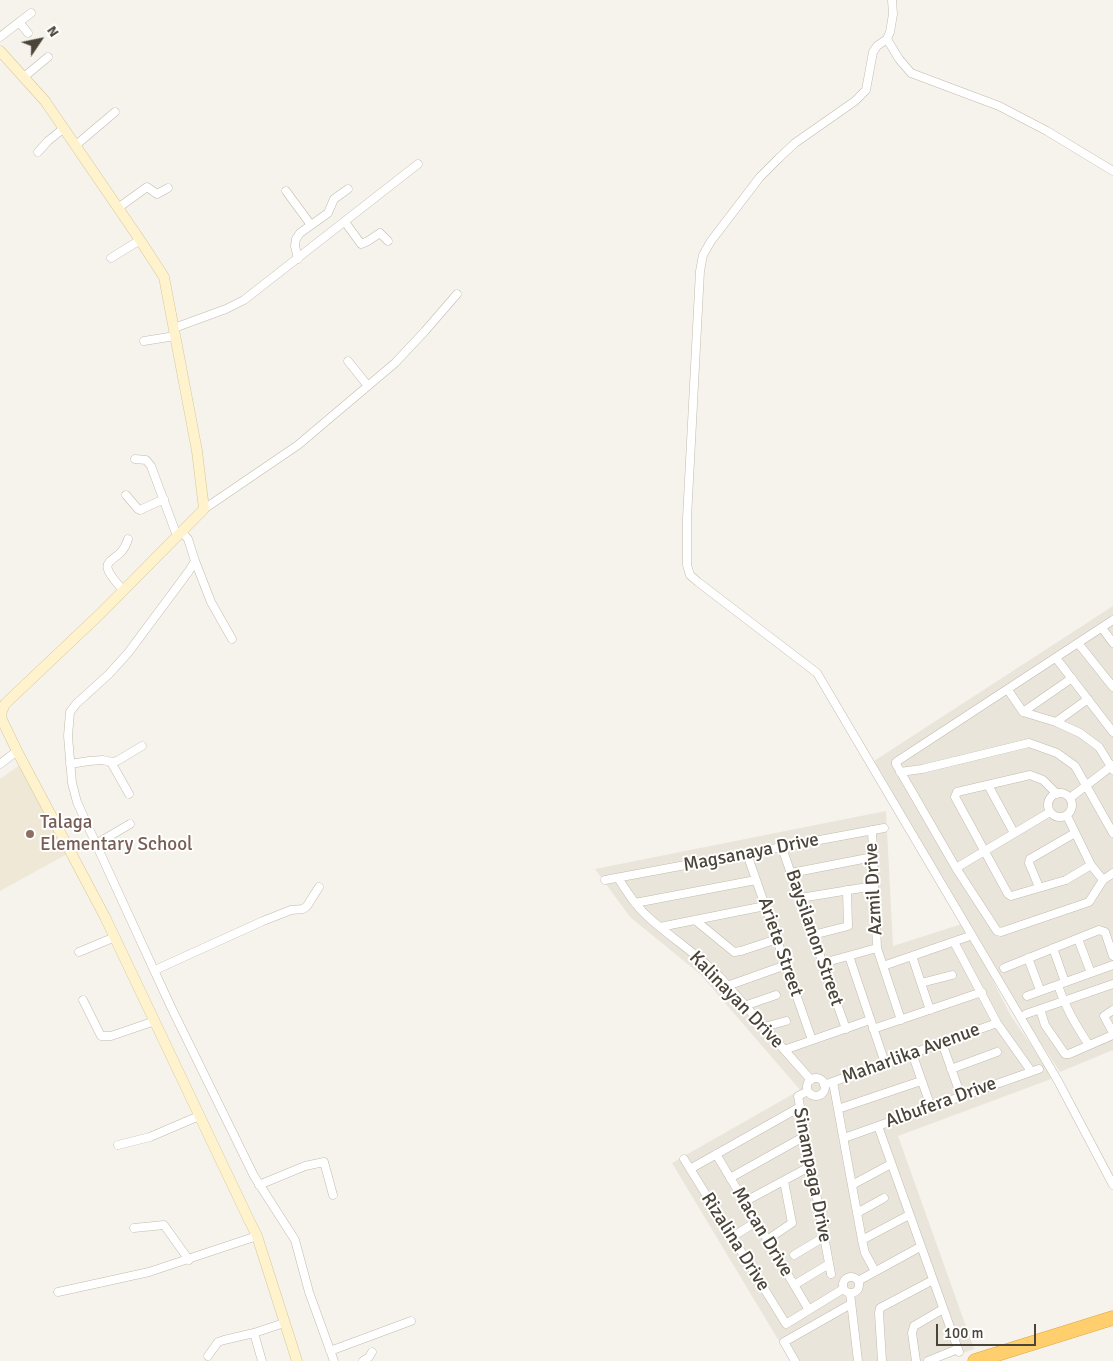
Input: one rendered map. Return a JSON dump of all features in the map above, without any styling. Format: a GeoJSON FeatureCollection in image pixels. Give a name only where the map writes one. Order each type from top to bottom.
{"type":"FeatureCollection","features":[{"type":"Feature","properties":{"kind":"highway"},"geometry":{"type":"LineString","coordinates":[[975,1361],[1113,1318]]}},
{"type":"Feature","properties":{"kind":"street"},"geometry":{"type":"LineString","coordinates":[[892,0],[892,24],[888,39],[877,46],[873,52],[867,87],[861,96],[795,143],[760,177],[711,241],[703,255],[700,271],[696,335],[687,518],[687,565],[690,574],[698,582],[817,673],[1058,1082],[1113,1185]]}},
{"type":"Feature","properties":{"kind":"street"},"geometry":{"type":"LineString","coordinates":[[0,37],[31,13]]}},
{"type":"Feature","properties":{"kind":"street"},"geometry":{"type":"LineString","coordinates":[[19,22],[28,34]]}},
{"type":"Feature","properties":{"kind":"street"},"geometry":{"type":"LineString","coordinates":[[888,39],[899,59],[911,73],[999,106],[1047,131],[1113,171]]}},
{"type":"Feature","properties":{"kind":"street"},"geometry":{"type":"LineString","coordinates":[[0,50],[45,100],[164,277],[197,451],[204,509]]}},
{"type":"Feature","properties":{"kind":"street"},"geometry":{"type":"LineString","coordinates":[[24,77],[48,58]]}},
{"type":"Feature","properties":{"kind":"street"},"geometry":{"type":"LineString","coordinates":[[76,145],[116,112]]}},
{"type":"Feature","properties":{"kind":"street"},"geometry":{"type":"LineString","coordinates":[[38,152],[64,128]]}},
{"type":"Feature","properties":{"kind":"street"},"geometry":{"type":"LineString","coordinates":[[144,341],[175,332],[242,302],[418,164]]}},
{"type":"Feature","properties":{"kind":"street"},"geometry":{"type":"LineString","coordinates":[[118,208],[147,188],[157,194],[168,188]]}},
{"type":"Feature","properties":{"kind":"street"},"geometry":{"type":"LineString","coordinates":[[298,259],[295,246],[296,239],[300,233],[328,213],[334,199],[348,189]]}},
{"type":"Feature","properties":{"kind":"street"},"geometry":{"type":"LineString","coordinates":[[286,190],[311,225]]}},
{"type":"Feature","properties":{"kind":"street"},"geometry":{"type":"LineString","coordinates":[[344,222],[361,244],[368,242],[380,233],[388,241]]}},
{"type":"Feature","properties":{"kind":"street"},"geometry":{"type":"LineString","coordinates":[[111,258],[140,240]]}},
{"type":"Feature","properties":{"kind":"street"},"geometry":{"type":"LineString","coordinates":[[297,1361],[257,1236],[115,937],[3,725],[0,713],[5,704],[204,509],[298,445],[368,386],[395,363],[457,294]]}},
{"type":"Feature","properties":{"kind":"street"},"geometry":{"type":"LineString","coordinates":[[348,361],[368,386]]}},
{"type":"Feature","properties":{"kind":"street"},"geometry":{"type":"LineString","coordinates":[[135,459],[148,461],[180,534],[190,544],[211,602],[232,639]]}},
{"type":"Feature","properties":{"kind":"street"},"geometry":{"type":"LineString","coordinates":[[126,495],[140,510],[164,499]]}},
{"type":"Feature","properties":{"kind":"street"},"geometry":{"type":"LineString","coordinates":[[123,590],[108,573],[107,568],[108,564],[124,549],[128,539]]}},
{"type":"Feature","properties":{"kind":"street"},"geometry":{"type":"LineString","coordinates":[[195,561],[128,654],[70,712],[68,736],[72,783],[77,802],[96,844],[259,1185],[295,1240],[306,1283],[334,1361]]}},
{"type":"Feature","properties":{"kind":"street"},"geometry":{"type":"LineString","coordinates":[[1113,620],[896,762],[956,868],[994,928],[1001,932],[1089,902],[1103,880],[1113,873]]}},
{"type":"Feature","properties":{"kind":"street"},"geometry":{"type":"LineString","coordinates":[[1102,628],[1113,642]]}},
{"type":"Feature","properties":{"kind":"street"},"geometry":{"type":"LineString","coordinates":[[1078,644],[1113,687]]}},
{"type":"Feature","properties":{"kind":"street"},"geometry":{"type":"LineString","coordinates":[[1056,658],[1113,732]]}},
{"type":"Feature","properties":{"kind":"street"},"geometry":{"type":"LineString","coordinates":[[1023,712],[1072,678]]}},
{"type":"Feature","properties":{"kind":"street"},"geometry":{"type":"LineString","coordinates":[[1008,690],[1023,712],[1080,732],[1099,747],[1112,767],[1070,798]]}},
{"type":"Feature","properties":{"kind":"street"},"geometry":{"type":"LineString","coordinates":[[1056,722],[1088,699]]}},
{"type":"Feature","properties":{"kind":"street"},"geometry":{"type":"LineString","coordinates":[[900,772],[922,769],[1028,743],[1057,753],[1075,766],[1113,833]]}},
{"type":"Feature","properties":{"kind":"street"},"geometry":{"type":"LineString","coordinates":[[70,764],[103,760],[111,762],[124,758],[142,746]]}},
{"type":"Feature","properties":{"kind":"street"},"geometry":{"type":"LineString","coordinates":[[0,764],[17,751]]}},
{"type":"Feature","properties":{"kind":"street"},"geometry":{"type":"LineString","coordinates":[[111,762],[129,794]]}},
{"type":"Feature","properties":{"kind":"street"},"geometry":{"type":"LineString","coordinates":[[1056,794],[1043,780],[1030,775],[957,792],[954,797],[971,824],[983,851],[1011,896],[1066,880],[1091,865]]}},
{"type":"Feature","properties":{"kind":"street"},"geometry":{"type":"LineString","coordinates":[[988,785],[1014,833]]}},
{"type":"Feature","properties":{"kind":"street"},"geometry":{"type":"LineString","coordinates":[[1056,794],[1064,794],[1070,798],[1073,804],[1067,816],[1060,818],[1050,812],[1049,801],[1056,794]]}},
{"type":"Feature","properties":{"kind":"street"},"geometry":{"type":"LineString","coordinates":[[956,868],[1050,812]]}},
{"type":"Feature","properties":{"kind":"street"},"geometry":{"type":"LineString","coordinates":[[1067,816],[1091,865],[1103,880]]}},
{"type":"Feature","properties":{"kind":"street"},"geometry":{"type":"LineString","coordinates":[[96,844],[130,824]]}},
{"type":"Feature","properties":{"kind":"street","name":"Magsanaya Drive"},"geometry":{"type":"LineString","coordinates":[[605,880],[884,828]]}},
{"type":"Feature","properties":{"kind":"street","name":"Azmil Drive"},"geometry":{"type":"LineString","coordinates":[[872,830],[877,948],[901,1020]]}},
{"type":"Feature","properties":{"kind":"street"},"geometry":{"type":"LineString","coordinates":[[1039,887],[1029,863],[1030,859],[1075,833]]}},
{"type":"Feature","properties":{"kind":"street","name":"Baysilanon Street"},"geometry":{"type":"LineString","coordinates":[[782,848],[846,1029]]}},
{"type":"Feature","properties":{"kind":"street","name":"Ariete Street"},"geometry":{"type":"LineString","coordinates":[[747,854],[812,1040]]}},
{"type":"Feature","properties":{"kind":"street"},"geometry":{"type":"LineString","coordinates":[[791,873],[873,857]]}},
{"type":"Feature","properties":{"kind":"street","name":"Kalinayan Drive"},"geometry":{"type":"LineString","coordinates":[[618,878],[636,903],[660,927],[706,964],[811,1080]]}},
{"type":"Feature","properties":{"kind":"street"},"geometry":{"type":"LineString","coordinates":[[636,903],[756,880]]}},
{"type":"Feature","properties":{"kind":"street"},"geometry":{"type":"LineString","coordinates":[[800,898],[874,886]]}},
{"type":"Feature","properties":{"kind":"street"},"geometry":{"type":"LineString","coordinates":[[155,970],[263,920],[291,910],[303,909],[319,887]]}},
{"type":"Feature","properties":{"kind":"street"},"geometry":{"type":"LineString","coordinates":[[813,935],[848,926],[847,890]]}},
{"type":"Feature","properties":{"kind":"street"},"geometry":{"type":"LineString","coordinates":[[660,927],[765,906]]}},
{"type":"Feature","properties":{"kind":"street"},"geometry":{"type":"LineString","coordinates":[[695,920],[734,952],[741,952],[777,939]]}},
{"type":"Feature","properties":{"kind":"street"},"geometry":{"type":"LineString","coordinates":[[1004,968],[1102,930],[1105,932],[1113,956]]}},
{"type":"Feature","properties":{"kind":"street"},"geometry":{"type":"LineString","coordinates":[[79,952],[115,937]]}},
{"type":"Feature","properties":{"kind":"street"},"geometry":{"type":"LineString","coordinates":[[883,966],[967,937]]}},
{"type":"Feature","properties":{"kind":"street"},"geometry":{"type":"LineString","coordinates":[[1078,939],[1090,973]]}},
{"type":"Feature","properties":{"kind":"street"},"geometry":{"type":"LineString","coordinates":[[954,942],[997,1023]]}},
{"type":"Feature","properties":{"kind":"street"},"geometry":{"type":"LineString","coordinates":[[823,963],[877,948]]}},
{"type":"Feature","properties":{"kind":"street"},"geometry":{"type":"LineString","coordinates":[[1054,948],[1063,1002],[1089,1045]]}},
{"type":"Feature","properties":{"kind":"street"},"geometry":{"type":"LineString","coordinates":[[849,956],[885,1063]]}},
{"type":"Feature","properties":{"kind":"street"},"geometry":{"type":"LineString","coordinates":[[912,956],[930,1010]]}},
{"type":"Feature","properties":{"kind":"street"},"geometry":{"type":"LineString","coordinates":[[1028,958],[1040,990]]}},
{"type":"Feature","properties":{"kind":"street"},"geometry":{"type":"LineString","coordinates":[[727,986],[786,965]]}},
{"type":"Feature","properties":{"kind":"street"},"geometry":{"type":"LineString","coordinates":[[1027,996],[1113,966]]}},
{"type":"Feature","properties":{"kind":"street"},"geometry":{"type":"LineString","coordinates":[[921,983],[952,975]]}},
{"type":"Feature","properties":{"kind":"street"},"geometry":{"type":"LineString","coordinates":[[1026,1014],[1113,984]]}},
{"type":"Feature","properties":{"kind":"street"},"geometry":{"type":"LineString","coordinates":[[873,1030],[982,992]]}},
{"type":"Feature","properties":{"kind":"street"},"geometry":{"type":"LineString","coordinates":[[744,1006],[776,995]]}},
{"type":"Feature","properties":{"kind":"street"},"geometry":{"type":"LineString","coordinates":[[83,1000],[101,1036],[104,1037],[155,1021]]}},
{"type":"Feature","properties":{"kind":"street"},"geometry":{"type":"LineString","coordinates":[[1040,1010],[1045,1024],[1065,1054],[1069,1054],[1113,1034],[1104,1016],[1113,1010]]}},
{"type":"Feature","properties":{"kind":"street"},"geometry":{"type":"LineString","coordinates":[[784,1050],[870,1020]]}},
{"type":"Feature","properties":{"kind":"street"},"geometry":{"type":"LineString","coordinates":[[764,1027],[786,1021]]}},
{"type":"Feature","properties":{"kind":"street","name":"Maharlika Avenue"},"geometry":{"type":"LineString","coordinates":[[824,1084],[997,1023]]}},
{"type":"Feature","properties":{"kind":"street","name":"Albufera Drive"},"geometry":{"type":"LineString","coordinates":[[844,1138],[1035,1070],[997,1023]]}},
{"type":"Feature","properties":{"kind":"street"},"geometry":{"type":"LineString","coordinates":[[942,1043],[961,1096]]}},
{"type":"Feature","properties":{"kind":"street"},"geometry":{"type":"LineString","coordinates":[[951,1069],[997,1052]]}},
{"type":"Feature","properties":{"kind":"street"},"geometry":{"type":"LineString","coordinates":[[912,1053],[931,1107]]}},
{"type":"Feature","properties":{"kind":"street"},"geometry":{"type":"LineString","coordinates":[[818,1079],[824,1084],[824,1090],[821,1095],[815,1096],[808,1091],[808,1084],[811,1080],[818,1079]]}},
{"type":"Feature","properties":{"kind":"street"},"geometry":{"type":"LineString","coordinates":[[838,1109],[921,1080]]}},
{"type":"Feature","properties":{"kind":"street"},"geometry":{"type":"LineString","coordinates":[[833,1082],[862,1240],[865,1253],[875,1272]]}},
{"type":"Feature","properties":{"kind":"street","name":"Sinampaga Drive"},"geometry":{"type":"LineString","coordinates":[[808,1091],[798,1096],[831,1274]]}},
{"type":"Feature","properties":{"kind":"street"},"geometry":{"type":"LineString","coordinates":[[690,1169],[800,1107]]}},
{"type":"Feature","properties":{"kind":"street"},"geometry":{"type":"LineString","coordinates":[[118,1145],[150,1138],[199,1116]]}},
{"type":"Feature","properties":{"kind":"street"},"geometry":{"type":"LineString","coordinates":[[878,1126],[958,1351],[928,1361]]}},
{"type":"Feature","properties":{"kind":"street"},"geometry":{"type":"LineString","coordinates":[[730,1178],[805,1136]]}},
{"type":"Feature","properties":{"kind":"street","name":"Macan Drive"},"geometry":{"type":"LineString","coordinates":[[716,1154],[809,1310]]}},
{"type":"Feature","properties":{"kind":"street","name":"Rizalina Drive"},"geometry":{"type":"LineString","coordinates":[[684,1160],[786,1324],[809,1310]]}},
{"type":"Feature","properties":{"kind":"street"},"geometry":{"type":"LineString","coordinates":[[259,1185],[305,1166],[324,1162],[333,1195]]}},
{"type":"Feature","properties":{"kind":"street"},"geometry":{"type":"LineString","coordinates":[[852,1185],[891,1164]]}},
{"type":"Feature","properties":{"kind":"street"},"geometry":{"type":"LineString","coordinates":[[744,1202],[811,1166]]}},
{"type":"Feature","properties":{"kind":"street"},"geometry":{"type":"LineString","coordinates":[[767,1240],[792,1223],[784,1181]]}},
{"type":"Feature","properties":{"kind":"street"},"geometry":{"type":"LineString","coordinates":[[857,1213],[884,1198]]}},
{"type":"Feature","properties":{"kind":"street"},"geometry":{"type":"LineString","coordinates":[[862,1240],[909,1215]]}},
{"type":"Feature","properties":{"kind":"street"},"geometry":{"type":"LineString","coordinates":[[732,1237],[756,1222]]}},
{"type":"Feature","properties":{"kind":"street"},"geometry":{"type":"LineString","coordinates":[[134,1228],[164,1225],[189,1260]]}},
{"type":"Feature","properties":{"kind":"street"},"geometry":{"type":"LineString","coordinates":[[58,1292],[149,1272],[257,1236]]}},
{"type":"Feature","properties":{"kind":"street"},"geometry":{"type":"LineString","coordinates":[[794,1255],[824,1237]]}},
{"type":"Feature","properties":{"kind":"street"},"geometry":{"type":"LineString","coordinates":[[858,1281],[920,1247]]}},
{"type":"Feature","properties":{"kind":"street","name":"Sinampaga Drive"},"geometry":{"type":"LineString","coordinates":[[794,1285],[829,1264]]}},
{"type":"Feature","properties":{"kind":"street"},"geometry":{"type":"LineString","coordinates":[[809,1310],[847,1291],[858,1290],[858,1281],[854,1277],[848,1277],[842,1283],[847,1291],[851,1304],[858,1361]]}},
{"type":"Feature","properties":{"kind":"street"},"geometry":{"type":"LineString","coordinates":[[882,1361],[880,1308],[933,1280]]}},
{"type":"Feature","properties":{"kind":"street"},"geometry":{"type":"LineString","coordinates":[[795,1361],[784,1342],[851,1304]]}},
{"type":"Feature","properties":{"kind":"street"},"geometry":{"type":"LineString","coordinates":[[916,1361],[912,1333],[914,1326],[943,1309]]}},
{"type":"Feature","properties":{"kind":"street"},"geometry":{"type":"LineString","coordinates":[[330,1351],[411,1321]]}},
{"type":"Feature","properties":{"kind":"street"},"geometry":{"type":"LineString","coordinates":[[208,1356],[218,1342],[284,1323]]}},
{"type":"Feature","properties":{"kind":"street"},"geometry":{"type":"LineString","coordinates":[[254,1333],[262,1361]]}},
{"type":"Feature","properties":{"kind":"street"},"geometry":{"type":"LineString","coordinates":[[363,1361],[372,1352]]}},
{"type":"Feature","properties":{"kind":"shaded area"},"geometry":{"type":"Polygon","coordinates":[[[1113,606],[1113,1050],[1060,1072],[1016,1006],[874,761],[1113,606]]]}},
{"type":"Feature","properties":{"kind":"shaded area","name":"Talaga Elementary School"},"geometry":{"type":"Polygon","coordinates":[[[21,764],[69,853],[0,891],[0,779],[21,764]]]}},
{"type":"Feature","properties":{"kind":"shaded area"},"geometry":{"type":"Polygon","coordinates":[[[886,811],[893,946],[962,924],[1011,1016],[1054,1078],[898,1136],[974,1349],[940,1361],[791,1361],[672,1163],[800,1090],[701,975],[630,917],[595,869],[886,811]]]}},
{"type":"Feature","properties":{"kind":"place","name":"Talaga Elementary School"},"geometry":{"type":"Point","coordinates":[30,834]}}]}
